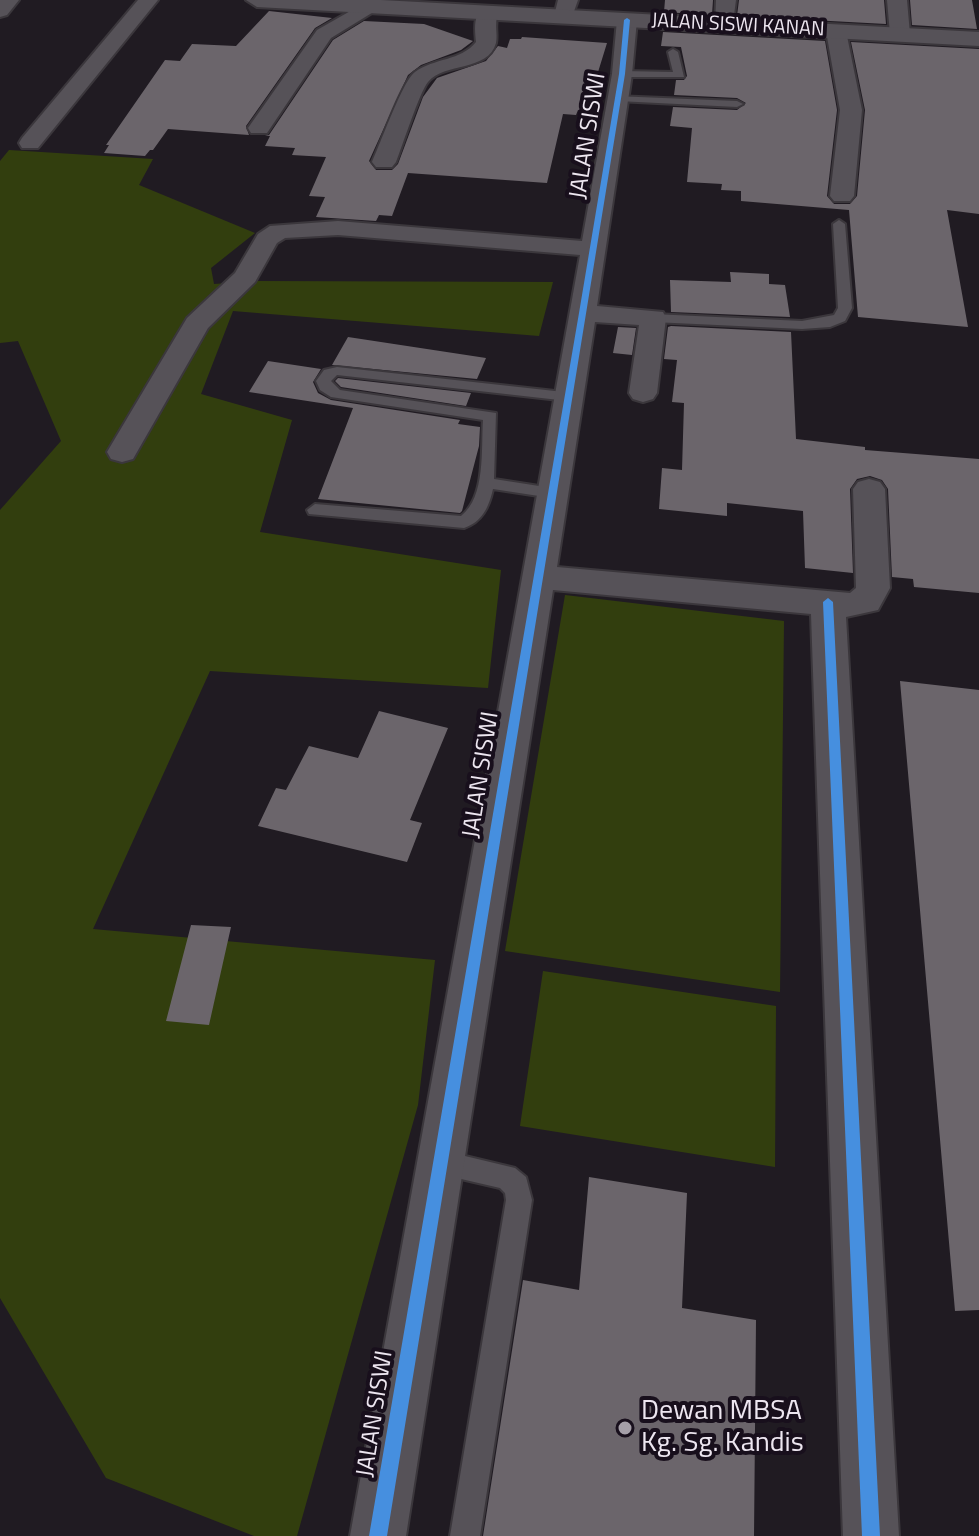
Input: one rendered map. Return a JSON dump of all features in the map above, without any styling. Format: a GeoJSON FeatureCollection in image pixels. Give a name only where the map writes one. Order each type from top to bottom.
{"type":"FeatureCollection","features":[{"type":"Feature","properties":{"kind":"street"},"geometry":{"type":"LineString","coordinates":[[0,11],[9,0]]}},
{"type":"Feature","properties":{"kind":"street"},"geometry":{"type":"LineString","coordinates":[[30,143],[148,0]]}},
{"type":"Feature","properties":{"kind":"street","name":"JALAN SISWI KANAN"},"geometry":{"type":"LineString","coordinates":[[257,0],[368,7],[405,4],[488,13],[566,8],[627,20],[979,39]]}},
{"type":"Feature","properties":{"kind":"street"},"geometry":{"type":"LineString","coordinates":[[725,26],[726,0]]}},
{"type":"Feature","properties":{"kind":"street"},"geometry":{"type":"LineString","coordinates":[[897,0],[900,34]]}},
{"type":"Feature","properties":{"kind":"street"},"geometry":{"type":"LineString","coordinates":[[259,128],[324,34],[368,7]]}},
{"type":"Feature","properties":{"kind":"street"},"geometry":{"type":"LineString","coordinates":[[384,162],[419,78],[478,53],[486,43],[484,25],[488,13]]}},
{"type":"Feature","properties":{"kind":"street","name":"JALAN SISWI"},"geometry":{"type":"LineString","coordinates":[[378,1536],[583,313],[620,86],[627,20]]}},
{"type":"Feature","properties":{"kind":"street"},"geometry":{"type":"LineString","coordinates":[[836,31],[851,110],[842,196]]}},
{"type":"Feature","properties":{"kind":"street"},"geometry":{"type":"LineString","coordinates":[[122,452],[197,324],[246,277],[271,234],[338,228],[593,249]]}},
{"type":"Feature","properties":{"kind":"street"},"geometry":{"type":"LineString","coordinates":[[583,313],[653,318],[643,393]]}},
{"type":"Feature","properties":{"kind":"street"},"geometry":{"type":"LineString","coordinates":[[538,577],[850,605],[866,601],[873,588],[869,489]]}},
{"type":"Feature","properties":{"kind":"street"},"geometry":{"type":"LineString","coordinates":[[828,602],[871,1536]]}},
{"type":"Feature","properties":{"kind":"lane"},"geometry":{"type":"LineString","coordinates":[[673,52],[680,75],[696,103]]}},
{"type":"Feature","properties":{"kind":"lane"},"geometry":{"type":"LineString","coordinates":[[620,86],[680,75]]}},
{"type":"Feature","properties":{"kind":"lane"},"geometry":{"type":"LineString","coordinates":[[620,86],[696,103],[737,104]]}},
{"type":"Feature","properties":{"kind":"lane"},"geometry":{"type":"LineString","coordinates":[[653,318],[802,325],[830,323],[840,318],[845,308],[839,224]]}},
{"type":"Feature","properties":{"kind":"lane"},"geometry":{"type":"LineString","coordinates":[[315,510],[464,522],[475,515],[484,497],[491,416],[336,394],[325,387],[323,381],[337,371],[568,396]]}},
{"type":"Feature","properties":{"kind":"lane"},"geometry":{"type":"LineString","coordinates":[[486,483],[552,493]]}},
{"type":"Feature","properties":{"kind":"lane"},"geometry":{"type":"LineString","coordinates":[[440,1163],[506,1177],[517,1186],[519,1200],[465,1536]]}},
{"type":"Feature","properties":{"kind":"green space"},"geometry":{"type":"Polygon","coordinates":[[[9,150],[153,159],[139,185],[255,233],[211,268],[214,284],[255,281],[553,282],[539,336],[233,311],[201,394],[292,420],[260,532],[501,570],[488,688],[210,671],[93,929],[435,960],[418,1105],[297,1536],[254,1536],[106,1478],[0,1298],[0,510],[61,441],[18,341],[0,343],[0,161],[9,150]]]}},
{"type":"Feature","properties":{"kind":"green space"},"geometry":{"type":"Polygon","coordinates":[[[565,595],[784,621],[780,992],[505,951],[565,595]]]}},
{"type":"Feature","properties":{"kind":"green space"},"geometry":{"type":"Polygon","coordinates":[[[543,971],[776,1006],[775,1167],[520,1126],[543,971]]]}},
{"type":"Feature","properties":{"kind":"building"},"geometry":{"type":"Polygon","coordinates":[[[665,0],[713,0],[712,15],[664,12],[665,0]]]}},
{"type":"Feature","properties":{"kind":"building"},"geometry":{"type":"Polygon","coordinates":[[[739,0],[884,0],[886,24],[737,16],[739,0]]]}},
{"type":"Feature","properties":{"kind":"building"},"geometry":{"type":"Polygon","coordinates":[[[910,0],[972,0],[977,29],[912,25],[910,0]]]}},
{"type":"Feature","properties":{"kind":"building"},"geometry":{"type":"Polygon","coordinates":[[[269,11],[332,18],[315,28],[246,126],[249,135],[168,129],[145,156],[104,153],[109,145],[106,145],[165,60],[180,61],[192,44],[236,46],[269,11]]]}},
{"type":"Feature","properties":{"kind":"building"},"geometry":{"type":"Polygon","coordinates":[[[364,21],[424,24],[473,41],[461,50],[421,65],[408,75],[369,161],[376,170],[392,170],[398,164],[423,97],[437,78],[486,61],[498,46],[507,48],[510,39],[522,37],[607,43],[586,111],[578,110],[576,115],[563,114],[547,183],[408,173],[392,216],[379,215],[376,221],[316,217],[325,197],[309,196],[326,157],[292,155],[295,148],[265,146],[270,136],[265,136],[269,135],[333,40],[364,21]]]}},
{"type":"Feature","properties":{"kind":"building"},"geometry":{"type":"Polygon","coordinates":[[[663,32],[825,41],[837,110],[827,196],[834,204],[850,204],[857,196],[865,110],[851,42],[979,49],[979,214],[947,210],[968,327],[858,317],[849,210],[741,201],[741,191],[721,190],[722,184],[687,182],[692,128],[670,126],[673,107],[737,110],[746,103],[737,98],[674,95],[676,80],[684,80],[687,76],[681,47],[661,46],[663,32]]]}},
{"type":"Feature","properties":{"kind":"building"},"geometry":{"type":"Polygon","coordinates":[[[730,272],[769,274],[769,284],[785,285],[790,317],[671,312],[670,280],[731,282],[730,272]]]}},
{"type":"Feature","properties":{"kind":"building"},"geometry":{"type":"Polygon","coordinates":[[[618,327],[636,328],[632,355],[613,353],[618,327]]]}},
{"type":"Feature","properties":{"kind":"building"},"geometry":{"type":"Polygon","coordinates":[[[668,327],[791,332],[796,439],[865,447],[865,450],[979,459],[979,593],[914,587],[913,579],[892,577],[888,489],[882,480],[870,476],[857,479],[850,489],[853,573],[805,568],[803,511],[727,503],[727,516],[659,509],[662,468],[682,470],[684,403],[672,402],[677,360],[664,359],[668,327]]]}},
{"type":"Feature","properties":{"kind":"building"},"geometry":{"type":"Polygon","coordinates":[[[348,337],[486,358],[477,379],[332,365],[348,337]]]}},
{"type":"Feature","properties":{"kind":"building"},"geometry":{"type":"Polygon","coordinates":[[[268,361],[321,369],[313,382],[318,393],[331,400],[460,420],[458,424],[480,427],[479,446],[462,511],[318,499],[353,408],[249,392],[268,361]]]}},
{"type":"Feature","properties":{"kind":"building"},"geometry":{"type":"Polygon","coordinates":[[[338,378],[471,393],[466,406],[341,387],[335,381],[338,378]]]}},
{"type":"Feature","properties":{"kind":"building"},"geometry":{"type":"Polygon","coordinates":[[[900,681],[979,690],[979,1310],[955,1311],[900,681]]]}},
{"type":"Feature","properties":{"kind":"building"},"geometry":{"type":"Polygon","coordinates":[[[379,711],[448,728],[410,820],[422,823],[407,862],[258,826],[276,788],[286,790],[309,746],[358,758],[379,711]]]}},
{"type":"Feature","properties":{"kind":"building"},"geometry":{"type":"Polygon","coordinates":[[[191,925],[231,927],[209,1025],[166,1021],[191,925]]]}},
{"type":"Feature","properties":{"kind":"building","name":"Dewan MBSA Kg. Sg. Kandis"},"geometry":{"type":"Polygon","coordinates":[[[589,1177],[687,1193],[682,1308],[756,1320],[754,1536],[483,1536],[523,1280],[579,1290],[589,1177]]]}},
{"type":"Feature","properties":{"kind":"cycle path"},"geometry":{"type":"LineString","coordinates":[[378,1536],[583,313],[622,74],[627,20]]}},
{"type":"Feature","properties":{"kind":"cycle path"},"geometry":{"type":"LineString","coordinates":[[828,602],[871,1536]]}},
{"type":"Feature","properties":{"kind":"place","name":"Dewan MBSA Kg. Sg. Kandis"},"geometry":{"type":"Point","coordinates":[625,1428]}}]}
